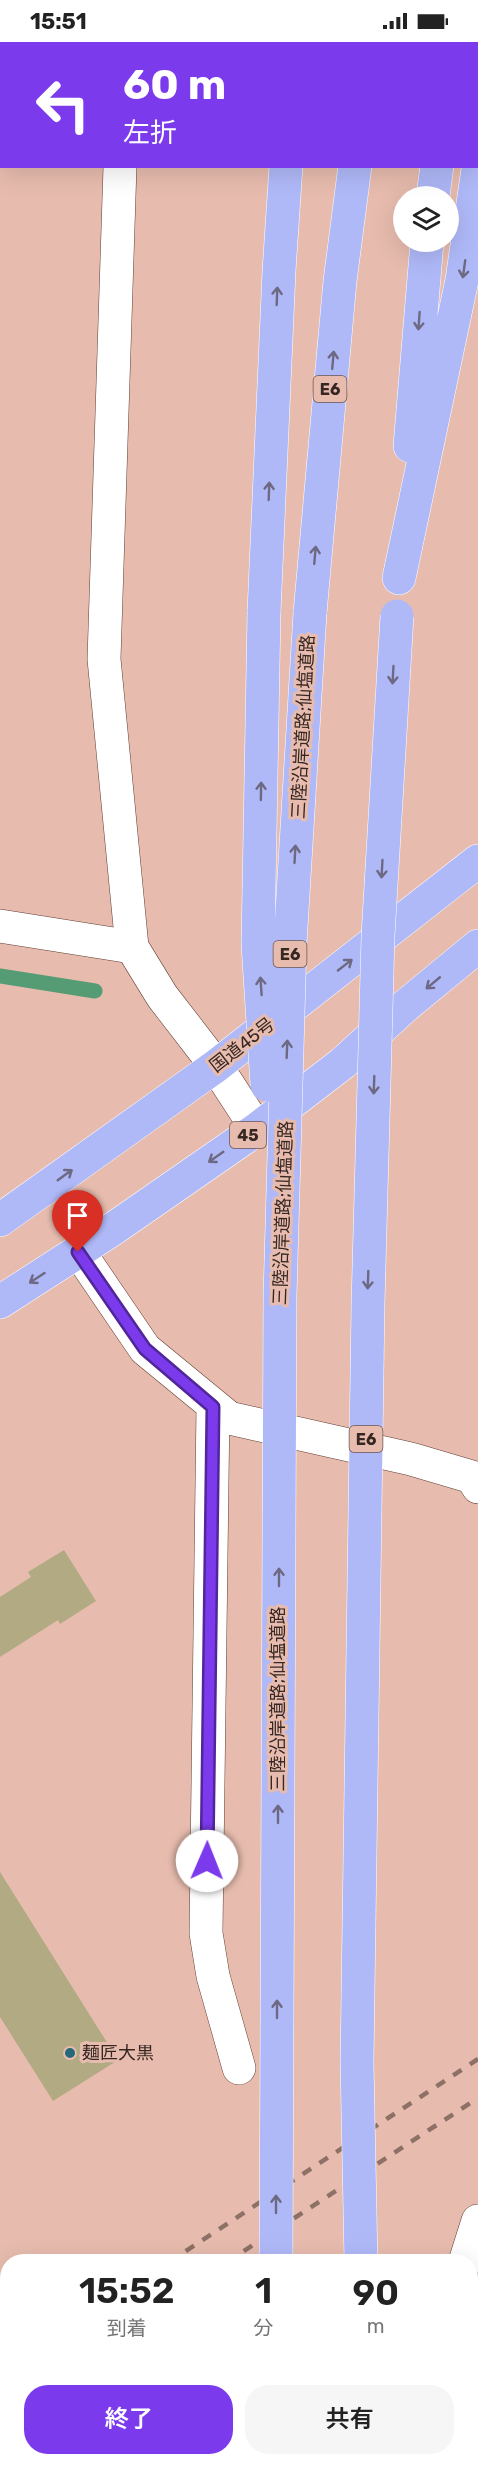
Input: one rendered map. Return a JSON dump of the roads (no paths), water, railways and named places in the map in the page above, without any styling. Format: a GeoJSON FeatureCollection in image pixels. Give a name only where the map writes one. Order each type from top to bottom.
{"type":"FeatureCollection","features":[{"type":"Feature","properties":{"kind":"highway"},"geometry":{"type":"LineString","coordinates":[[280,1296],[258,944],[264,612],[286,168]]}},
{"type":"Feature","properties":{"kind":"highway","name":"三陸沿岸道路;仙塩道路"},"geometry":{"type":"LineString","coordinates":[[276,2254],[280,1296],[290,944],[310,613],[340,281],[355,168]]}},
{"type":"Feature","properties":{"kind":"highway"},"geometry":{"type":"LineString","coordinates":[[434,186],[437,168]]}},
{"type":"Feature","properties":{"kind":"highway"},"geometry":{"type":"LineString","coordinates":[[399,578],[462,280],[478,170]]}},
{"type":"Feature","properties":{"kind":"highway","name":"E6"},"geometry":{"type":"LineString","coordinates":[[361,2254],[357,2062],[368,1304],[378,936],[399,578],[427,252]]}},
{"type":"Feature","properties":{"kind":"highway","name":"国道45号"},"geometry":{"type":"LineString","coordinates":[[0,1220],[216,1066],[478,861]]}},
{"type":"Feature","properties":{"kind":"highway","name":"45"},"geometry":{"type":"LineString","coordinates":[[0,1302],[78,1252],[257,1129],[343,1063],[404,1007],[478,946]]}},
{"type":"Feature","properties":{"kind":"street"},"geometry":{"type":"LineString","coordinates":[[120,168],[104,659],[132,947],[162,996],[216,1066],[257,1129]]}},
{"type":"Feature","properties":{"kind":"street"},"geometry":{"type":"LineString","coordinates":[[0,926],[132,947]]}},
{"type":"Feature","properties":{"kind":"street"},"geometry":{"type":"LineString","coordinates":[[78,1252],[145,1349],[229,1418],[411,1459],[472,1477],[478,1487]]}},
{"type":"Feature","properties":{"kind":"street"},"geometry":{"type":"LineString","coordinates":[[213,1407],[206,1933],[213,1976],[239,2068]]}},
{"type":"Feature","properties":{"kind":"street"},"geometry":{"type":"LineString","coordinates":[[468,2254],[478,2221]]}},
{"type":"Feature","properties":{"kind":"waterway"},"geometry":{"type":"LineString","coordinates":[[0,976],[95,991]]}},
{"type":"Feature","properties":{"kind":"railway"},"geometry":{"type":"LineString","coordinates":[[181,2254],[478,2059]]}},
{"type":"Feature","properties":{"kind":"railway"},"geometry":{"type":"LineString","coordinates":[[239,2254],[478,2098]]}},
{"type":"Feature","properties":{"kind":"place","name":"麺匠大黒"},"geometry":{"type":"Point","coordinates":[70,2053]}}]}
